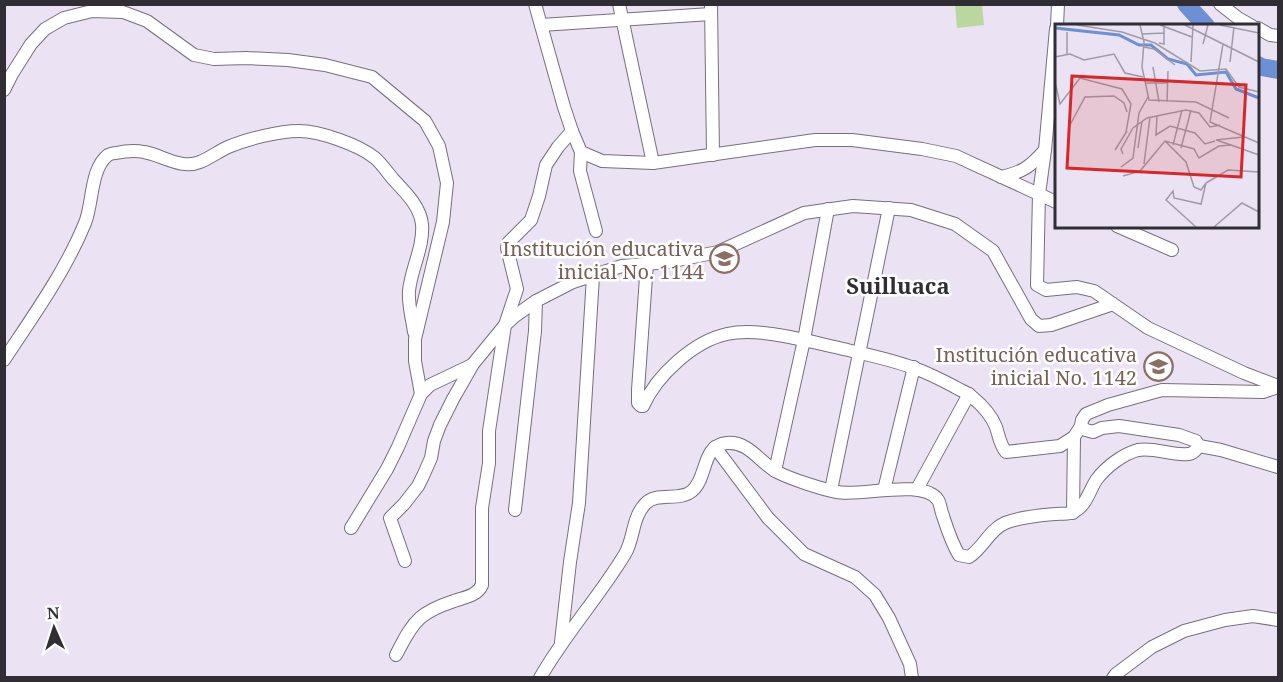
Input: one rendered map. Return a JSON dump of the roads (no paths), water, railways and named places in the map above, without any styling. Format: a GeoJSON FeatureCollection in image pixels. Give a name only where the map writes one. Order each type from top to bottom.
{"type":"FeatureCollection","features":[{"type":"Feature","properties":{"kind":"street"},"geometry":{"type":"LineString","coordinates":[[535,4],[572,131],[581,152],[580,171],[596,231]]}},
{"type":"Feature","properties":{"kind":"street"},"geometry":{"type":"LineString","coordinates":[[619,4],[653,163]]}},
{"type":"Feature","properties":{"kind":"street"},"geometry":{"type":"LineString","coordinates":[[1057,24],[1058,4]]}},
{"type":"Feature","properties":{"kind":"street"},"geometry":{"type":"LineString","coordinates":[[1220,4],[1248,24]]}},
{"type":"Feature","properties":{"kind":"street"},"geometry":{"type":"LineString","coordinates":[[541,25],[711,9],[713,155]]}},
{"type":"Feature","properties":{"kind":"street"},"geometry":{"type":"LineString","coordinates":[[4,90],[31,44],[45,29],[64,18],[92,11],[123,12],[147,21],[194,55],[214,59],[288,60],[325,65],[372,77],[424,121],[439,146],[447,183],[443,222],[415,339]]}},
{"type":"Feature","properties":{"kind":"street"},"geometry":{"type":"LineString","coordinates":[[1259,29],[1278,36]]}},
{"type":"Feature","properties":{"kind":"street"},"geometry":{"type":"LineString","coordinates":[[1055,72],[1053,113],[1039,194],[1037,285],[1046,290],[1077,287],[1094,291],[1148,328],[1278,387]]}},
{"type":"Feature","properties":{"kind":"street"},"geometry":{"type":"LineString","coordinates":[[4,360],[62,271],[86,221],[100,165],[109,154],[124,151],[144,152],[185,165],[198,163],[229,147],[270,134],[299,131],[320,133],[350,144],[375,158],[420,214],[421,237],[409,291],[415,339],[415,361],[421,394]]}},
{"type":"Feature","properties":{"kind":"street"},"geometry":{"type":"LineString","coordinates":[[396,655],[409,631],[420,618],[436,608],[470,596],[479,591],[482,585],[482,508],[489,463],[489,431],[505,325],[517,289],[507,248],[508,243],[531,220],[546,165],[572,131]]}},
{"type":"Feature","properties":{"kind":"street"},"geometry":{"type":"LineString","coordinates":[[581,152],[602,161],[653,163],[815,140],[852,141],[922,149],[956,156],[1055,202]]}},
{"type":"Feature","properties":{"kind":"street"},"geometry":{"type":"LineString","coordinates":[[1001,177],[1020,172],[1045,150]]}},
{"type":"Feature","properties":{"kind":"street"},"geometry":{"type":"LineString","coordinates":[[405,561],[390,518],[411,495],[423,476],[431,458],[440,425],[473,364],[515,316],[537,301],[573,282],[622,266],[668,262],[718,252],[804,213],[853,206],[911,210],[955,225],[993,251],[1031,319],[1039,326],[1051,325],[1113,304]]}},
{"type":"Feature","properties":{"kind":"street"},"geometry":{"type":"LineString","coordinates":[[831,490],[890,208]]}},
{"type":"Feature","properties":{"kind":"street"},"geometry":{"type":"LineString","coordinates":[[775,471],[804,340],[828,209]]}},
{"type":"Feature","properties":{"kind":"street"},"geometry":{"type":"LineString","coordinates":[[1122,228],[1172,250]]}},
{"type":"Feature","properties":{"kind":"street"},"geometry":{"type":"LineString","coordinates":[[647,263],[638,390],[641,406],[659,380],[687,354],[705,341],[743,331],[804,340],[914,367],[969,394],[987,410],[1006,452],[1060,446],[1074,437],[1086,414],[1108,405],[1162,390],[1263,392],[1278,387]]}},
{"type":"Feature","properties":{"kind":"street"},"geometry":{"type":"LineString","coordinates":[[561,644],[579,503],[593,276]]}},
{"type":"Feature","properties":{"kind":"street"},"geometry":{"type":"LineString","coordinates":[[515,510],[537,301]]}},
{"type":"Feature","properties":{"kind":"street"},"geometry":{"type":"LineString","coordinates":[[351,528],[387,469],[421,394],[430,385],[473,364]]}},
{"type":"Feature","properties":{"kind":"street"},"geometry":{"type":"LineString","coordinates":[[884,490],[914,367]]}},
{"type":"Feature","properties":{"kind":"street"},"geometry":{"type":"LineString","coordinates":[[917,489],[969,394]]}},
{"type":"Feature","properties":{"kind":"street"},"geometry":{"type":"LineString","coordinates":[[1081,426],[1093,432],[1102,428],[1119,426],[1179,435],[1196,441],[1198,446]]}},
{"type":"Feature","properties":{"kind":"street"},"geometry":{"type":"LineString","coordinates":[[1073,513],[1074,437]]}},
{"type":"Feature","properties":{"kind":"street"},"geometry":{"type":"LineString","coordinates":[[540,678],[626,551],[639,512],[647,502],[692,492],[701,478],[706,460],[715,447],[726,443],[736,443],[746,447],[775,471],[831,490],[839,492],[917,489],[931,495],[938,500],[953,546],[959,555],[969,557],[977,552],[996,527],[1008,521],[1073,513],[1089,496],[1096,480],[1114,461],[1138,450],[1190,454],[1198,446]]}},
{"type":"Feature","properties":{"kind":"street"},"geometry":{"type":"LineString","coordinates":[[1198,446],[1278,466]]}},
{"type":"Feature","properties":{"kind":"street"},"geometry":{"type":"LineString","coordinates":[[715,447],[768,518],[804,554],[855,578],[875,595],[890,618],[910,664],[912,678]]}},
{"type":"Feature","properties":{"kind":"street"},"geometry":{"type":"LineString","coordinates":[[1113,678],[1152,646],[1184,631],[1225,620],[1253,616],[1278,620]]}},
{"type":"Feature","properties":{"kind":"waterway"},"geometry":{"type":"LineString","coordinates":[[1186,4],[1204,24]]}},
{"type":"Feature","properties":{"kind":"waterway"},"geometry":{"type":"LineString","coordinates":[[1259,66],[1278,70]]}},
{"type":"Feature","properties":{"kind":"place","name":"Institución educativa inicial No. 1144"},"geometry":{"type":"Point","coordinates":[725,259]}},
{"type":"Feature","properties":{"kind":"place","name":"Institución educativa inicial No. 1142"},"geometry":{"type":"Point","coordinates":[1158,366]}},
{"type":"Feature","properties":{"kind":"district","name":"Suilluaca"},"geometry":{"type":"Point","coordinates":[898,285]}}]}
